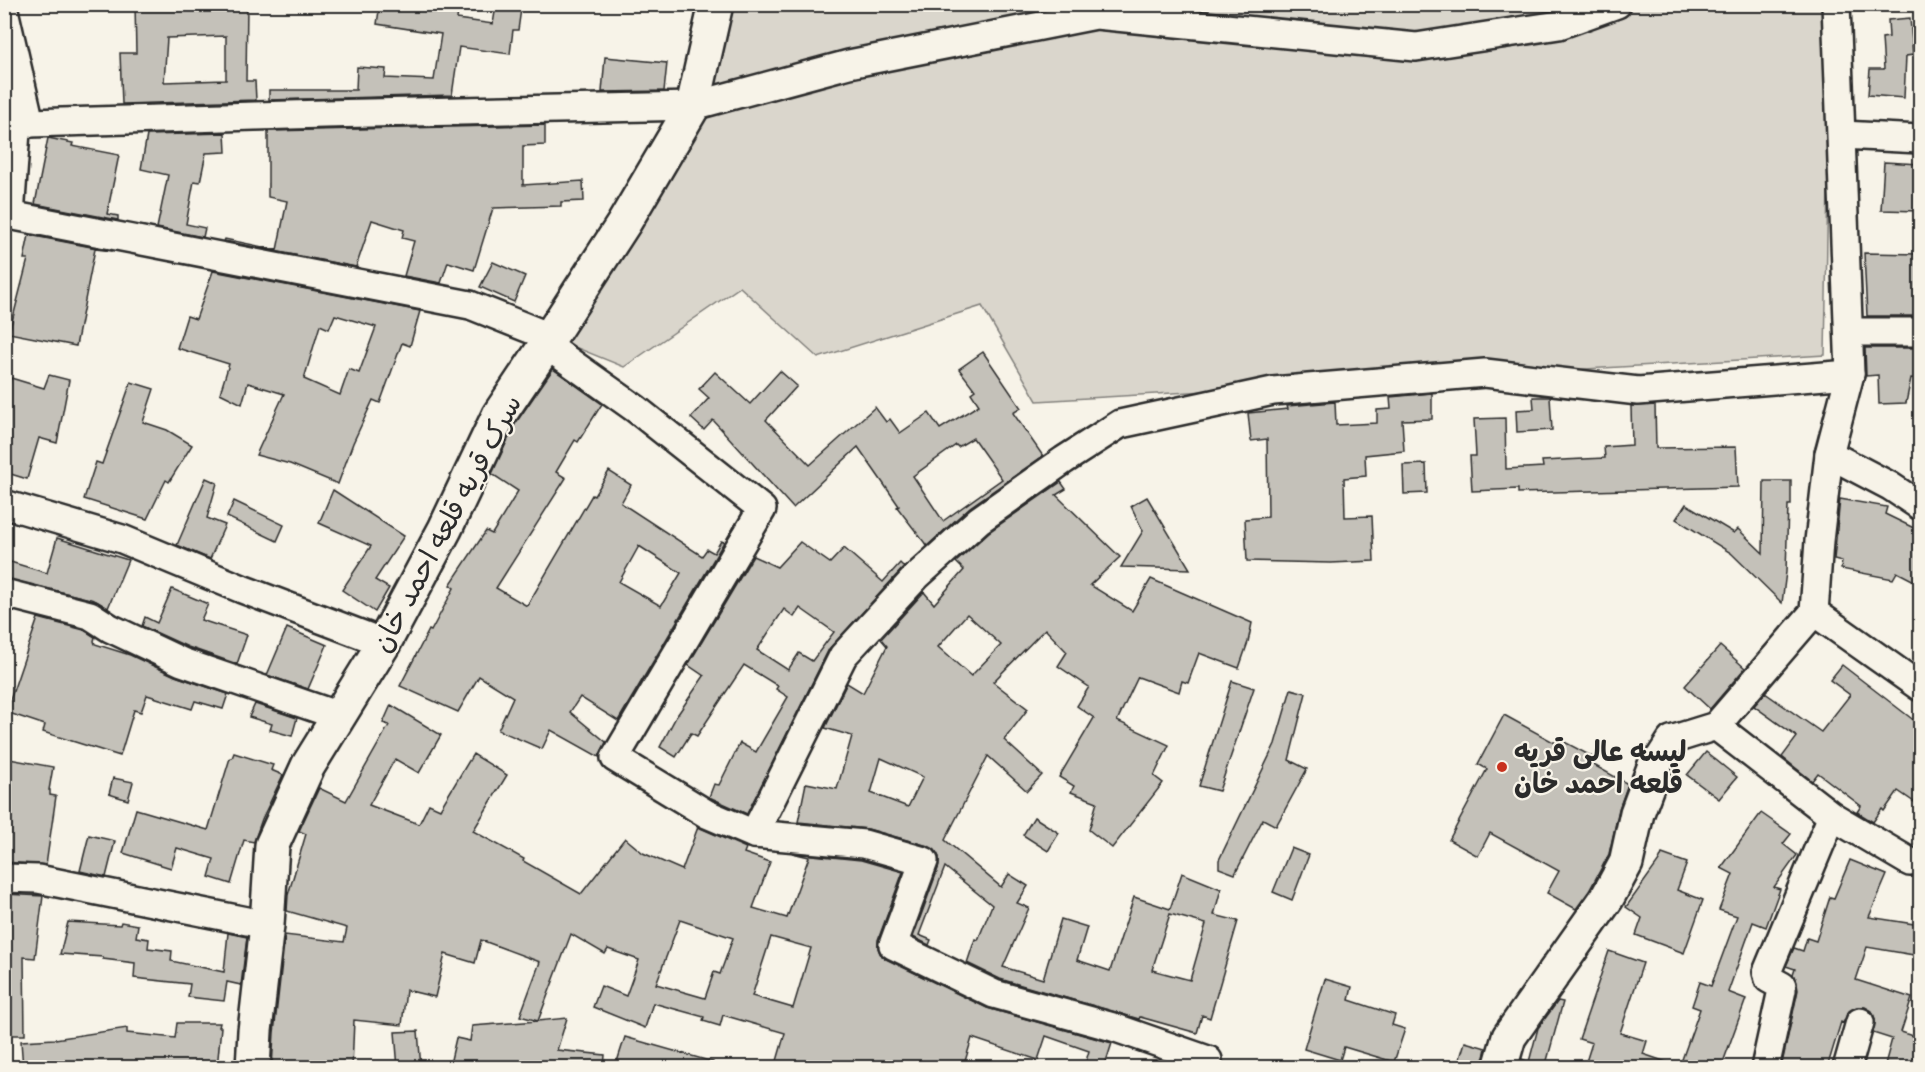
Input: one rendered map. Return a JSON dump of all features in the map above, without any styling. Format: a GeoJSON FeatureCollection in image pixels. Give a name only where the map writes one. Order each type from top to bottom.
{"type":"FeatureCollection","features":[{"type":"Feature","properties":{"kind":"street","name":"سرک قریه قلعه احمد خان"},"geometry":{"type":"LineString","coordinates":[[253,1068],[267,925],[272,845],[308,766],[384,643],[445,528],[499,415],[624,223],[693,106],[716,4]]}},
{"type":"Feature","properties":{"kind":"street"},"geometry":{"type":"LineString","coordinates":[[17,117],[324,114],[693,106],[849,64],[1096,15],[1416,47],[1559,25],[1617,4]]}},
{"type":"Feature","properties":{"kind":"street"},"geometry":{"type":"LineString","coordinates":[[1500,1068],[1509,1037],[1607,898],[1626,863],[1637,813],[1655,765],[1671,740],[1716,726],[1815,612],[1819,542],[1829,454],[1850,374],[1836,4]]}},
{"type":"Feature","properties":{"kind":"street"},"geometry":{"type":"LineString","coordinates":[[4,10],[17,117],[7,215],[470,305],[548,341],[762,509],[615,758],[707,814],[754,834],[864,844],[924,861],[893,945],[994,994],[1113,1027],[1208,1060],[1204,1068]]}},
{"type":"Feature","properties":{"kind":"street"},"geometry":{"type":"LineString","coordinates":[[1842,135],[1920,139]]}},
{"type":"Feature","properties":{"kind":"street"},"geometry":{"type":"LineString","coordinates":[[1849,332],[1920,332]]}},
{"type":"Feature","properties":{"kind":"street"},"geometry":{"type":"LineString","coordinates":[[754,834],[843,656],[917,576],[979,519],[1120,424],[1273,391],[1485,373],[1638,391],[1850,374]]}},
{"type":"Feature","properties":{"kind":"street"},"geometry":{"type":"LineString","coordinates":[[1829,454],[1890,486],[1920,506]]}},
{"type":"Feature","properties":{"kind":"street"},"geometry":{"type":"LineString","coordinates":[[1890,486],[1920,488]]}},
{"type":"Feature","properties":{"kind":"street"},"geometry":{"type":"LineString","coordinates":[[4,504],[122,539],[242,589],[384,643]]}},
{"type":"Feature","properties":{"kind":"street"},"geometry":{"type":"LineString","coordinates":[[4,593],[90,615],[110,628],[182,662],[339,716]]}},
{"type":"Feature","properties":{"kind":"street"},"geometry":{"type":"LineString","coordinates":[[1815,612],[1920,687]]}},
{"type":"Feature","properties":{"kind":"street"},"geometry":{"type":"LineString","coordinates":[[1716,726],[1832,816],[1910,862]]}},
{"type":"Feature","properties":{"kind":"street"},"geometry":{"type":"LineString","coordinates":[[1765,1068],[1782,990],[1782,986],[1769,979],[1767,972],[1832,816]]}},
{"type":"Feature","properties":{"kind":"street"},"geometry":{"type":"LineString","coordinates":[[4,878],[38,879],[267,925]]}},
{"type":"Feature","properties":{"kind":"street"},"geometry":{"type":"LineString","coordinates":[[1847,1068],[1860,1022]]}},
{"type":"Feature","properties":{"kind":"shaded area"},"geometry":{"type":"Polygon","coordinates":[[[716,5],[1831,5],[1825,355],[1037,401],[982,306],[818,358],[740,287],[624,367],[550,337],[693,106],[716,5]]]}},
{"type":"Feature","properties":{"kind":"building"},"geometry":{"type":"Polygon","coordinates":[[[135,4],[247,4],[246,81],[255,81],[256,100],[122,104],[120,53],[136,53],[135,4]],[[226,36],[167,38],[164,82],[226,80],[226,36]]]}},
{"type":"Feature","properties":{"kind":"building"},"geometry":{"type":"Polygon","coordinates":[[[380,4],[459,4],[457,19],[493,24],[496,6],[521,9],[518,30],[513,30],[510,54],[459,47],[452,95],[269,100],[269,90],[356,90],[357,67],[386,69],[385,78],[434,80],[441,34],[377,24],[380,4]]]}},
{"type":"Feature","properties":{"kind":"building"},"geometry":{"type":"Polygon","coordinates":[[[1910,18],[1913,55],[1906,56],[1904,98],[1868,95],[1870,69],[1884,69],[1882,38],[1889,37],[1888,20],[1910,18]]]}},
{"type":"Feature","properties":{"kind":"building"},"geometry":{"type":"Polygon","coordinates":[[[605,57],[667,63],[664,91],[602,92],[605,57]]]}},
{"type":"Feature","properties":{"kind":"building"},"geometry":{"type":"Polygon","coordinates":[[[545,125],[545,145],[523,146],[523,185],[583,181],[584,201],[561,202],[561,206],[493,208],[474,270],[448,262],[441,283],[404,276],[414,241],[402,238],[404,230],[372,220],[356,267],[224,241],[225,239],[277,250],[287,201],[268,197],[268,131],[545,125]]]}},
{"type":"Feature","properties":{"kind":"building"},"geometry":{"type":"Polygon","coordinates":[[[225,133],[226,152],[206,153],[200,182],[194,181],[186,224],[205,228],[203,237],[157,228],[168,175],[141,169],[147,135],[225,133]]]}},
{"type":"Feature","properties":{"kind":"building"},"geometry":{"type":"Polygon","coordinates":[[[48,138],[73,143],[72,146],[119,155],[107,214],[118,216],[118,220],[35,204],[48,138]]]}},
{"type":"Feature","properties":{"kind":"building"},"geometry":{"type":"Polygon","coordinates":[[[1884,162],[1920,164],[1920,211],[1881,210],[1884,162]]]}},
{"type":"Feature","properties":{"kind":"building"},"geometry":{"type":"Polygon","coordinates":[[[29,235],[112,251],[95,249],[76,346],[9,333],[28,259],[24,259],[29,235]]]}},
{"type":"Feature","properties":{"kind":"building"},"geometry":{"type":"Polygon","coordinates":[[[1864,253],[1920,254],[1920,316],[1867,316],[1864,253]]]}},
{"type":"Feature","properties":{"kind":"building"},"geometry":{"type":"Polygon","coordinates":[[[493,262],[525,276],[514,302],[480,287],[493,262]]]}},
{"type":"Feature","properties":{"kind":"building"},"geometry":{"type":"Polygon","coordinates":[[[213,271],[420,311],[410,346],[402,343],[380,403],[373,400],[353,443],[338,484],[290,464],[256,455],[284,394],[248,383],[242,404],[220,393],[229,364],[177,348],[187,316],[196,319],[213,271]],[[335,315],[329,329],[320,325],[304,379],[340,395],[349,369],[359,373],[376,327],[335,315]]]}},
{"type":"Feature","properties":{"kind":"building"},"geometry":{"type":"Polygon","coordinates":[[[1865,348],[1920,348],[1920,379],[1911,378],[1906,403],[1879,404],[1878,375],[1866,376],[1865,348]]]}},
{"type":"Feature","properties":{"kind":"building"},"geometry":{"type":"Polygon","coordinates":[[[983,352],[1021,408],[1013,413],[1043,456],[970,507],[927,546],[897,507],[899,506],[858,447],[793,508],[713,420],[704,430],[691,418],[709,398],[699,389],[715,372],[750,404],[780,371],[797,386],[766,420],[810,465],[875,407],[886,422],[890,419],[900,433],[929,413],[940,429],[979,405],[971,393],[975,390],[959,369],[983,352]],[[973,438],[958,447],[956,445],[913,476],[943,521],[1002,479],[973,438]]]}},
{"type":"Feature","properties":{"kind":"building"},"geometry":{"type":"Polygon","coordinates":[[[553,369],[602,404],[578,442],[575,440],[556,472],[566,478],[496,588],[527,606],[592,495],[594,496],[609,471],[631,485],[621,503],[702,556],[707,549],[714,553],[721,541],[724,542],[618,721],[580,697],[570,712],[606,742],[599,757],[551,730],[542,749],[498,730],[513,697],[479,676],[458,712],[400,686],[454,588],[450,585],[486,531],[492,534],[518,491],[492,474],[515,424],[553,369]],[[639,546],[619,582],[661,606],[681,573],[639,546]]]}},
{"type":"Feature","properties":{"kind":"building"},"geometry":{"type":"Polygon","coordinates":[[[49,375],[69,380],[57,443],[39,438],[27,479],[4,472],[4,385],[9,386],[11,378],[44,388],[49,375]]]}},
{"type":"Feature","properties":{"kind":"building"},"geometry":{"type":"Polygon","coordinates":[[[131,382],[154,389],[143,422],[167,430],[192,445],[169,482],[166,480],[147,519],[84,499],[96,462],[102,464],[131,382]]]}},
{"type":"Feature","properties":{"kind":"building"},"geometry":{"type":"Polygon","coordinates":[[[1432,393],[1432,419],[1402,420],[1404,451],[1365,455],[1366,476],[1344,478],[1345,517],[1372,516],[1374,561],[1331,563],[1247,561],[1245,519],[1268,517],[1267,439],[1251,441],[1248,413],[1288,409],[1287,406],[1335,402],[1336,425],[1377,423],[1377,410],[1391,409],[1390,397],[1432,393]]]}},
{"type":"Feature","properties":{"kind":"building"},"geometry":{"type":"Polygon","coordinates":[[[1533,397],[1550,397],[1552,430],[1517,432],[1516,410],[1534,409],[1533,397]]]}},
{"type":"Feature","properties":{"kind":"building"},"geometry":{"type":"Polygon","coordinates":[[[1655,405],[1656,448],[1736,447],[1738,487],[1518,493],[1518,489],[1472,491],[1470,456],[1476,456],[1474,419],[1505,418],[1506,469],[1543,467],[1542,461],[1605,458],[1604,447],[1632,445],[1631,406],[1655,405]]]}},
{"type":"Feature","properties":{"kind":"building"},"geometry":{"type":"Polygon","coordinates":[[[1426,464],[1427,493],[1404,494],[1403,465],[1426,464]]]}},
{"type":"Feature","properties":{"kind":"building"},"geometry":{"type":"Polygon","coordinates":[[[206,478],[217,483],[207,518],[225,525],[210,559],[177,545],[206,478]]]}},
{"type":"Feature","properties":{"kind":"building"},"geometry":{"type":"Polygon","coordinates":[[[1764,481],[1791,481],[1782,603],[1731,553],[1676,519],[1686,504],[1734,533],[1738,529],[1763,553],[1764,481]]]}},
{"type":"Feature","properties":{"kind":"building"},"geometry":{"type":"Polygon","coordinates":[[[1061,482],[1066,489],[1056,495],[1120,557],[1090,585],[1132,611],[1151,579],[1252,623],[1239,668],[1199,653],[1188,683],[1182,681],[1179,692],[1138,677],[1117,721],[1169,745],[1154,776],[1163,783],[1112,848],[1089,830],[1097,802],[1071,792],[1074,786],[1059,777],[1094,718],[1077,706],[1089,687],[1058,666],[1067,652],[1045,629],[993,682],[1028,709],[1004,740],[1042,775],[1027,791],[988,756],[945,840],[1001,887],[1009,874],[1028,886],[1017,903],[1029,908],[1003,967],[1043,979],[1061,919],[1087,927],[1077,960],[1110,971],[1134,897],[1170,909],[1182,873],[1221,889],[1214,915],[1238,921],[1210,1018],[1202,1015],[1197,1033],[1140,1017],[1139,1019],[1000,979],[967,963],[975,939],[978,940],[992,905],[945,867],[919,935],[931,940],[929,945],[913,937],[939,866],[939,857],[935,850],[868,829],[798,822],[806,783],[837,789],[852,736],[825,728],[847,683],[863,693],[887,646],[881,639],[924,592],[934,604],[964,570],[956,562],[989,532],[1061,482]],[[967,614],[938,647],[971,676],[1001,645],[967,614]],[[881,758],[871,793],[908,807],[923,777],[881,758]],[[1170,914],[1152,970],[1190,980],[1206,924],[1170,914]]]}},
{"type":"Feature","properties":{"kind":"building"},"geometry":{"type":"Polygon","coordinates":[[[333,490],[404,536],[375,580],[389,588],[375,612],[342,590],[371,546],[319,523],[333,490]]]}},
{"type":"Feature","properties":{"kind":"building"},"geometry":{"type":"Polygon","coordinates":[[[1147,497],[1190,569],[1121,567],[1143,531],[1131,506],[1147,497]]]}},
{"type":"Feature","properties":{"kind":"building"},"geometry":{"type":"Polygon","coordinates":[[[1840,499],[1887,507],[1885,514],[1920,531],[1920,584],[1897,572],[1893,579],[1841,569],[1842,561],[1834,559],[1840,499]]]}},
{"type":"Feature","properties":{"kind":"building"},"geometry":{"type":"Polygon","coordinates":[[[234,501],[284,525],[277,541],[227,517],[234,501]]]}},
{"type":"Feature","properties":{"kind":"building"},"geometry":{"type":"Polygon","coordinates":[[[57,538],[128,560],[108,608],[94,600],[4,578],[4,560],[47,573],[57,538]]]}},
{"type":"Feature","properties":{"kind":"building"},"geometry":{"type":"Polygon","coordinates":[[[800,542],[830,563],[844,548],[883,582],[900,563],[904,567],[829,649],[747,814],[709,797],[714,784],[719,785],[740,743],[756,752],[788,697],[776,689],[778,686],[744,665],[697,736],[691,733],[676,757],[660,747],[676,717],[704,676],[688,665],[753,556],[777,567],[800,542]],[[800,608],[794,617],[784,609],[757,650],[788,670],[799,653],[812,661],[834,632],[800,608]]]}},
{"type":"Feature","properties":{"kind":"building"},"geometry":{"type":"Polygon","coordinates":[[[172,589],[208,604],[201,620],[247,635],[237,664],[188,647],[142,626],[145,617],[157,623],[172,589]]]}},
{"type":"Feature","properties":{"kind":"building"},"geometry":{"type":"Polygon","coordinates":[[[38,618],[84,630],[95,637],[95,644],[130,655],[175,676],[228,694],[223,709],[195,701],[192,709],[147,695],[141,712],[134,710],[120,756],[43,732],[45,725],[6,712],[38,618]]]}},
{"type":"Feature","properties":{"kind":"building"},"geometry":{"type":"Polygon","coordinates":[[[287,628],[327,645],[308,689],[267,675],[287,628]]]}},
{"type":"Feature","properties":{"kind":"building"},"geometry":{"type":"Polygon","coordinates":[[[1720,646],[1745,668],[1710,709],[1685,686],[1720,646]]]}},
{"type":"Feature","properties":{"kind":"building"},"geometry":{"type":"Polygon","coordinates":[[[1842,665],[1920,725],[1920,806],[1898,791],[1873,822],[1857,812],[1861,806],[1818,773],[1812,781],[1782,757],[1797,737],[1754,706],[1765,693],[1821,732],[1850,695],[1830,680],[1842,665]]]}},
{"type":"Feature","properties":{"kind":"building"},"geometry":{"type":"Polygon","coordinates":[[[1232,681],[1254,688],[1219,791],[1199,786],[1232,681]]]}},
{"type":"Feature","properties":{"kind":"building"},"geometry":{"type":"Polygon","coordinates":[[[1291,689],[1306,693],[1289,760],[1307,769],[1276,826],[1263,819],[1235,874],[1219,868],[1219,860],[1275,744],[1291,689]]]}},
{"type":"Feature","properties":{"kind":"building"},"geometry":{"type":"Polygon","coordinates":[[[255,704],[297,718],[292,736],[270,730],[272,724],[249,717],[255,704]]]}},
{"type":"Feature","properties":{"kind":"building"},"geometry":{"type":"Polygon","coordinates":[[[391,705],[441,735],[419,773],[395,759],[369,805],[419,824],[429,804],[440,809],[473,754],[507,775],[473,831],[581,894],[625,838],[643,853],[682,870],[698,827],[746,848],[744,853],[770,862],[753,908],[787,918],[809,857],[792,853],[861,860],[903,872],[878,940],[881,955],[987,1008],[1112,1043],[1104,1068],[1084,1068],[1089,1051],[1046,1036],[1038,1060],[972,1038],[963,1068],[775,1068],[785,1033],[723,1015],[720,1026],[703,1021],[704,1017],[653,1003],[645,1028],[593,1007],[601,986],[626,996],[639,960],[608,949],[605,954],[571,934],[538,1021],[520,1016],[540,962],[481,940],[475,963],[445,954],[435,997],[406,990],[402,1025],[354,1020],[352,1068],[272,1068],[285,935],[344,942],[347,928],[287,911],[288,895],[306,834],[299,831],[319,788],[346,801],[389,725],[383,723],[391,705]],[[680,920],[656,984],[705,998],[714,972],[720,974],[733,938],[680,920]],[[771,937],[752,996],[793,1008],[811,948],[771,937]]]}},
{"type":"Feature","properties":{"kind":"building"},"geometry":{"type":"Polygon","coordinates":[[[1504,715],[1555,743],[1557,738],[1593,757],[1590,763],[1628,784],[1619,809],[1609,854],[1589,891],[1576,909],[1547,893],[1559,871],[1490,833],[1478,856],[1449,840],[1487,769],[1478,764],[1504,715]]]}},
{"type":"Feature","properties":{"kind":"building"},"geometry":{"type":"Polygon","coordinates":[[[1706,752],[1737,777],[1719,799],[1687,775],[1706,752]]]}},
{"type":"Feature","properties":{"kind":"building"},"geometry":{"type":"Polygon","coordinates":[[[234,753],[273,765],[271,770],[283,775],[254,842],[244,840],[231,884],[209,877],[214,859],[177,848],[171,868],[123,853],[136,809],[208,830],[230,758],[234,753]]]}},
{"type":"Feature","properties":{"kind":"building"},"geometry":{"type":"Polygon","coordinates":[[[4,758],[53,767],[49,790],[50,795],[56,796],[46,865],[4,862],[4,758]]]}},
{"type":"Feature","properties":{"kind":"building"},"geometry":{"type":"Polygon","coordinates":[[[113,778],[133,782],[128,800],[109,794],[113,778]]]}},
{"type":"Feature","properties":{"kind":"building"},"geometry":{"type":"Polygon","coordinates":[[[1761,813],[1791,834],[1783,844],[1797,855],[1774,887],[1780,889],[1766,927],[1753,922],[1728,992],[1746,999],[1721,1068],[1679,1068],[1700,1009],[1692,1006],[1700,982],[1711,986],[1737,916],[1719,910],[1733,874],[1721,868],[1761,813]]]}},
{"type":"Feature","properties":{"kind":"building"},"geometry":{"type":"Polygon","coordinates":[[[1034,817],[1059,833],[1048,851],[1023,835],[1034,817]]]}},
{"type":"Feature","properties":{"kind":"building"},"geometry":{"type":"Polygon","coordinates":[[[89,835],[115,841],[106,877],[80,871],[89,835]]]}},
{"type":"Feature","properties":{"kind":"building"},"geometry":{"type":"Polygon","coordinates":[[[1291,848],[1309,855],[1292,900],[1273,892],[1291,848]]]}},
{"type":"Feature","properties":{"kind":"building"},"geometry":{"type":"Polygon","coordinates":[[[1662,854],[1687,863],[1677,890],[1703,900],[1684,953],[1636,935],[1642,918],[1626,907],[1662,854]]]}},
{"type":"Feature","properties":{"kind":"building"},"geometry":{"type":"Polygon","coordinates":[[[1850,860],[1887,875],[1869,917],[1920,925],[1920,956],[1867,947],[1856,980],[1912,998],[1901,1032],[1920,1038],[1915,1056],[1910,1068],[1884,1068],[1892,1039],[1873,1033],[1875,1019],[1872,1011],[1865,1007],[1857,1007],[1849,1011],[1843,1023],[1841,1022],[1827,1068],[1781,1068],[1798,990],[1796,978],[1793,975],[1795,969],[1786,966],[1794,948],[1803,951],[1807,938],[1816,941],[1830,897],[1834,898],[1850,860]]]}},
{"type":"Feature","properties":{"kind":"building"},"geometry":{"type":"Polygon","coordinates":[[[4,894],[43,896],[35,958],[24,957],[25,1035],[4,1035],[4,894]]]}},
{"type":"Feature","properties":{"kind":"building"},"geometry":{"type":"Polygon","coordinates":[[[68,922],[120,925],[121,922],[138,925],[136,937],[149,939],[148,948],[172,951],[171,961],[224,972],[228,933],[247,937],[241,985],[227,982],[224,1001],[188,997],[190,984],[134,978],[135,963],[103,959],[103,957],[60,954],[68,922]]]}},
{"type":"Feature","properties":{"kind":"building"},"geometry":{"type":"Polygon","coordinates":[[[1609,951],[1643,963],[1620,1033],[1647,1041],[1643,1054],[1675,1065],[1674,1068],[1584,1068],[1592,1043],[1579,1039],[1609,951]]]}},
{"type":"Feature","properties":{"kind":"building"},"geometry":{"type":"Polygon","coordinates":[[[1325,979],[1352,987],[1349,1000],[1395,1015],[1392,1025],[1405,1029],[1394,1062],[1344,1047],[1340,1060],[1304,1049],[1325,979]]]}},
{"type":"Feature","properties":{"kind":"building"},"geometry":{"type":"Polygon","coordinates":[[[1558,1001],[1563,1002],[1545,1068],[1520,1068],[1522,1059],[1529,1062],[1538,1028],[1558,1001]]]}},
{"type":"Feature","properties":{"kind":"building"},"geometry":{"type":"Polygon","coordinates":[[[567,1018],[557,1050],[605,1055],[604,1068],[463,1068],[450,1064],[456,1038],[470,1041],[472,1026],[567,1018]]]}},
{"type":"Feature","properties":{"kind":"building"},"geometry":{"type":"Polygon","coordinates":[[[177,1023],[220,1023],[217,1068],[143,1068],[143,1065],[23,1068],[21,1041],[55,1039],[127,1028],[127,1033],[175,1038],[177,1023]]]}},
{"type":"Feature","properties":{"kind":"building"},"geometry":{"type":"Polygon","coordinates":[[[418,1031],[421,1068],[398,1068],[395,1032],[418,1031]]]}},
{"type":"Feature","properties":{"kind":"building"},"geometry":{"type":"Polygon","coordinates":[[[625,1037],[713,1062],[712,1068],[615,1068],[625,1037]]]}},
{"type":"Feature","properties":{"kind":"building"},"geometry":{"type":"Polygon","coordinates":[[[1465,1042],[1486,1048],[1482,1068],[1457,1068],[1465,1042]]]}},
{"type":"Feature","properties":{"kind":"place","name":"لیسه عالی قریه قلعه احمد خان"},"geometry":{"type":"Point","coordinates":[1502,767]}}]}
